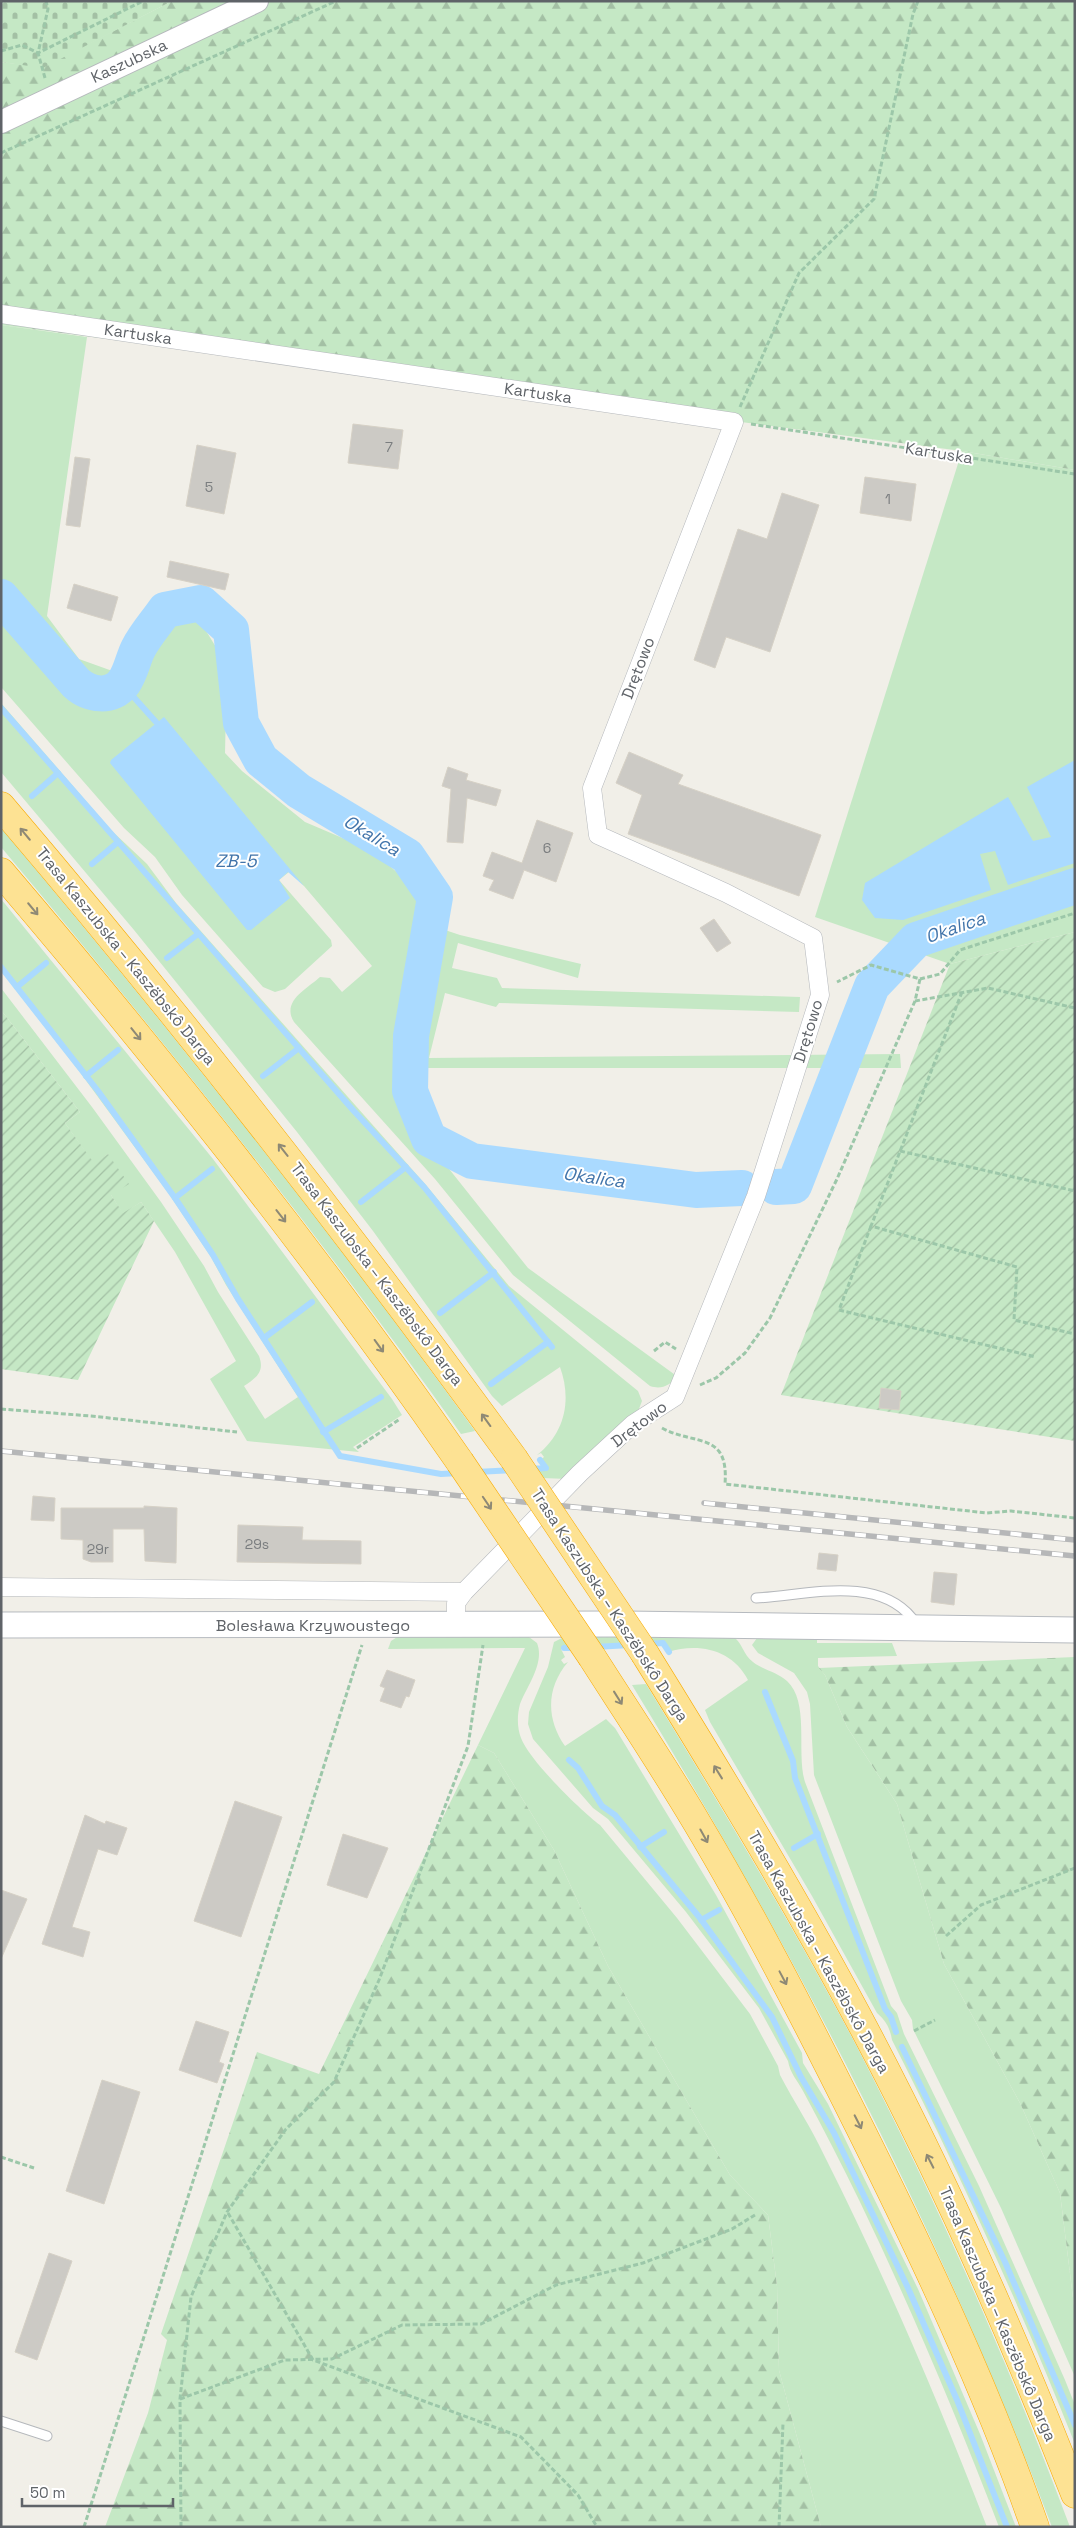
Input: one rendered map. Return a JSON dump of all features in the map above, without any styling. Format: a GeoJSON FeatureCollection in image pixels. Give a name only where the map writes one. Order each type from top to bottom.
{"type":"FeatureCollection","features":[{"type":"Feature","properties":{"kind":"highway","name":"Trasa Kaszubska – Kaszëbskô Darga"},"geometry":{"type":"LineString","coordinates":[[1,806],[91,911],[283,1149],[385,1282],[514,1459],[645,1654],[740,1808],[804,1919],[868,2037],[942,2184],[1008,2328],[1075,2494]]}},
{"type":"Feature","properties":{"kind":"highway"},"geometry":{"type":"LineString","coordinates":[[1,872],[144,1042],[370,1333],[592,1657],[697,1822],[764,1941],[898,2204],[966,2355],[1035,2527]]}},
{"type":"Feature","properties":{"kind":"main road","name":"Bolesława Krzywoustego"},"geometry":{"type":"LineString","coordinates":[[1,1625],[368,1626],[624,1624],[1075,1630]]}},
{"type":"Feature","properties":{"kind":"street","name":"Kaszubska"},"geometry":{"type":"LineString","coordinates":[[1,122],[257,1]]}},
{"type":"Feature","properties":{"kind":"street","name":"Kartuska"},"geometry":{"type":"LineString","coordinates":[[1,314],[734,422]]}},
{"type":"Feature","properties":{"kind":"street","name":"Drętowo"},"geometry":{"type":"LineString","coordinates":[[456,1625],[456,1603],[464,1592],[580,1473],[643,1418],[675,1397],[756,1196],[820,995],[813,938],[726,892],[598,835],[592,788],[734,422]]}},
{"type":"Feature","properties":{"kind":"street"},"geometry":{"type":"LineString","coordinates":[[1,1587],[464,1592]]}},
{"type":"Feature","properties":{"kind":"lane"},"geometry":{"type":"LineString","coordinates":[[756,1598],[826,1592],[861,1593],[887,1601],[904,1612],[912,1618],[912,1628]]}},
{"type":"Feature","properties":{"kind":"lane"},"geometry":{"type":"LineString","coordinates":[[1,2421],[48,2436]]}},
{"type":"Feature","properties":{"kind":"path"},"geometry":{"type":"LineString","coordinates":[[46,1],[48,9],[38,53],[50,98]]}},
{"type":"Feature","properties":{"kind":"path"},"geometry":{"type":"LineString","coordinates":[[38,53],[143,1]]}},
{"type":"Feature","properties":{"kind":"path"},"geometry":{"type":"LineString","coordinates":[[1,153],[336,1]]}},
{"type":"Feature","properties":{"kind":"path"},"geometry":{"type":"LineString","coordinates":[[734,422],[799,273],[874,199],[913,14],[918,1]]}},
{"type":"Feature","properties":{"kind":"path"},"geometry":{"type":"LineString","coordinates":[[1,50],[22,45],[38,53]]}},
{"type":"Feature","properties":{"kind":"path","name":"Kartuska"},"geometry":{"type":"LineString","coordinates":[[734,422],[1075,474]]}},
{"type":"Feature","properties":{"kind":"path"},"geometry":{"type":"LineString","coordinates":[[819,990],[871,965],[920,979],[940,974],[960,950],[1075,913]]}},
{"type":"Feature","properties":{"kind":"path"},"geometry":{"type":"LineString","coordinates":[[675,1397],[716,1378],[745,1353],[770,1318],[837,1179],[915,1001],[920,979]]}},
{"type":"Feature","properties":{"kind":"path"},"geometry":{"type":"LineString","coordinates":[[915,1001],[988,988],[1075,1008]]}},
{"type":"Feature","properties":{"kind":"path"},"geometry":{"type":"LineString","coordinates":[[962,992],[839,1310],[1036,1357]]}},
{"type":"Feature","properties":{"kind":"path"},"geometry":{"type":"LineString","coordinates":[[1068,1007],[1075,1004]]}},
{"type":"Feature","properties":{"kind":"path"},"geometry":{"type":"LineString","coordinates":[[900,1151],[1075,1191]]}},
{"type":"Feature","properties":{"kind":"path"},"geometry":{"type":"LineString","coordinates":[[871,1226],[1017,1267],[1014,1320],[1075,1334]]}},
{"type":"Feature","properties":{"kind":"path"},"geometry":{"type":"LineString","coordinates":[[1,1408],[237,1432]]}},
{"type":"Feature","properties":{"kind":"path"},"geometry":{"type":"LineString","coordinates":[[356,1448],[405,1416]]}},
{"type":"Feature","properties":{"kind":"path"},"geometry":{"type":"LineString","coordinates":[[643,1418],[666,1431],[701,1440],[720,1451],[727,1465],[725,1484],[987,1512],[1011,1511],[1075,1518]]}},
{"type":"Feature","properties":{"kind":"path"},"geometry":{"type":"LineString","coordinates":[[181,2527],[180,2399],[191,2297],[227,2212],[286,2128],[334,2082],[375,1988],[468,1746],[486,1625]]}},
{"type":"Feature","properties":{"kind":"path"},"geometry":{"type":"LineString","coordinates":[[84,2527],[368,1626]]}},
{"type":"Feature","properties":{"kind":"path"},"geometry":{"type":"LineString","coordinates":[[946,1936],[981,1905],[1075,1868]]}},
{"type":"Feature","properties":{"kind":"path"},"geometry":{"type":"LineString","coordinates":[[914,2031],[936,2020]]}},
{"type":"Feature","properties":{"kind":"path"},"geometry":{"type":"LineString","coordinates":[[1,2157],[34,2168]]}},
{"type":"Feature","properties":{"kind":"path"},"geometry":{"type":"LineString","coordinates":[[227,2212],[314,2360],[521,2437],[578,2495],[597,2527]]}},
{"type":"Feature","properties":{"kind":"path"},"geometry":{"type":"LineString","coordinates":[[180,2399],[285,2360],[332,2359],[402,2325],[481,2324],[556,2285],[643,2263],[732,2229],[756,2214]]}},
{"type":"Feature","properties":{"kind":"path"},"geometry":{"type":"LineString","coordinates":[[779,2527],[784,2422]]}},
{"type":"Feature","properties":{"kind":"green space"},"geometry":{"type":"Polygon","coordinates":[[[1,1],[172,1],[43,68],[1,62],[1,1]]]}},
{"type":"Feature","properties":{"kind":"green space"},"geometry":{"type":"Polygon","coordinates":[[[172,1],[1075,1],[1075,470],[962,451],[1,325],[1,62],[43,67],[172,1]]]}},
{"type":"Feature","properties":{"kind":"green space"},"geometry":{"type":"Polygon","coordinates":[[[1,325],[87,337],[47,616],[79,659],[118,673],[126,662],[134,668],[182,614],[203,626],[227,665],[225,753],[242,771],[305,822],[373,851],[419,892],[427,924],[460,935],[581,964],[578,978],[458,943],[452,968],[497,978],[502,988],[800,997],[799,1012],[499,1003],[496,1007],[445,993],[429,1058],[900,1054],[901,1068],[426,1068],[423,1083],[409,1078],[411,1088],[438,1120],[434,1150],[528,1268],[678,1377],[668,1384],[662,1387],[650,1386],[513,1275],[435,1179],[294,1022],[291,1015],[293,1002],[297,996],[320,977],[330,978],[342,992],[372,966],[304,886],[289,872],[279,880],[331,940],[332,946],[285,989],[275,992],[263,987],[182,895],[155,857],[124,828],[1,687],[1,325]]]}},
{"type":"Feature","properties":{"kind":"green space"},"geometry":{"type":"Polygon","coordinates":[[[962,451],[1075,470],[1075,932],[950,964],[815,917],[962,451]]]}},
{"type":"Feature","properties":{"kind":"green space"},"geometry":{"type":"Polygon","coordinates":[[[1,703],[112,831],[147,864],[176,903],[426,1185],[509,1286],[638,1391],[642,1401],[637,1414],[568,1479],[542,1478],[492,1470],[544,1467],[540,1460],[544,1457],[541,1453],[537,1455],[554,1437],[564,1415],[564,1379],[560,1367],[502,1406],[492,1396],[373,1231],[297,1132],[134,930],[1,772],[1,703]]]}},
{"type":"Feature","properties":{"kind":"green space"},"geometry":{"type":"Polygon","coordinates":[[[1,828],[244,1125],[361,1277],[475,1431],[461,1434],[351,1284],[237,1136],[1,847],[1,828]]]}},
{"type":"Feature","properties":{"kind":"green space"},"geometry":{"type":"Polygon","coordinates":[[[1,899],[213,1159],[392,1399],[402,1415],[353,1447],[359,1452],[247,1441],[210,1379],[236,1361],[175,1252],[141,1202],[123,1214],[111,1195],[108,1154],[94,1164],[65,1123],[80,1112],[1,1010],[1,988],[92,1107],[161,1202],[204,1266],[218,1292],[259,1356],[261,1366],[258,1374],[244,1386],[265,1419],[298,1397],[226,1285],[211,1257],[169,1194],[79,1071],[1,971],[1,899]]]}},
{"type":"Feature","properties":{"kind":"green space"},"geometry":{"type":"Polygon","coordinates":[[[1075,932],[1075,1441],[781,1395],[950,964],[1075,932]]]}},
{"type":"Feature","properties":{"kind":"green space"},"geometry":{"type":"Polygon","coordinates":[[[1,1010],[80,1112],[65,1123],[94,1163],[108,1154],[129,1184],[111,1195],[123,1213],[141,1202],[154,1221],[78,1380],[1,1369],[1,1010]]]}},
{"type":"Feature","properties":{"kind":"green space"},"geometry":{"type":"Polygon","coordinates":[[[402,1634],[525,1634],[537,1643],[539,1658],[537,1666],[519,1708],[518,1726],[521,1738],[545,1772],[581,1809],[600,1825],[677,1918],[750,2014],[778,2066],[780,2075],[819,2145],[868,2246],[930,2385],[987,2527],[821,2527],[779,2370],[777,2286],[768,2215],[730,2175],[608,1966],[554,1850],[494,1753],[478,1745],[525,1648],[388,1649],[391,1641],[402,1634]]]}},
{"type":"Feature","properties":{"kind":"green space"},"geometry":{"type":"Polygon","coordinates":[[[568,1635],[732,1636],[738,1641],[750,1659],[757,1665],[783,1678],[794,1690],[800,1715],[805,1782],[891,2006],[897,2013],[904,2034],[979,2186],[1065,2380],[1075,2405],[1075,2444],[1033,2341],[988,2240],[892,2040],[887,2025],[877,2013],[812,1896],[710,1722],[705,1710],[748,1680],[742,1670],[724,1655],[703,1649],[691,1648],[668,1652],[663,1644],[569,1647],[561,1649],[565,1657],[561,1660],[564,1664],[568,1662],[556,1682],[551,1704],[554,1725],[565,1746],[606,1719],[615,1728],[716,1895],[802,2053],[803,2063],[828,2104],[918,2289],[980,2434],[1016,2527],[999,2527],[933,2363],[879,2242],[832,2146],[759,2008],[686,1912],[608,1819],[593,1808],[533,1739],[528,1724],[529,1712],[548,1667],[554,1642],[568,1635]]]}},
{"type":"Feature","properties":{"kind":"green space"},"geometry":{"type":"Polygon","coordinates":[[[817,1635],[817,1643],[892,1643],[897,1656],[818,1658],[818,1666],[825,1675],[847,1727],[897,1804],[944,1964],[1020,2103],[1060,2193],[1075,2314],[1075,2377],[1001,2208],[913,2029],[912,2020],[901,2001],[814,1775],[810,1704],[807,1692],[794,1673],[758,1653],[752,1645],[757,1638],[817,1635]]]}},
{"type":"Feature","properties":{"kind":"green space"},"geometry":{"type":"Polygon","coordinates":[[[1075,1657],[1075,2314],[1060,2193],[1020,2103],[944,1964],[897,1804],[847,1727],[825,1675],[819,1668],[1075,1657]]]}},
{"type":"Feature","properties":{"kind":"green space"},"geometry":{"type":"Polygon","coordinates":[[[646,1684],[780,1908],[856,2045],[886,2104],[970,2283],[1022,2404],[1070,2527],[1052,2527],[1009,2417],[963,2309],[914,2202],[808,1991],[693,1786],[632,1685],[646,1684]]]}},
{"type":"Feature","properties":{"kind":"green space"},"geometry":{"type":"Polygon","coordinates":[[[478,1745],[494,1753],[554,1850],[608,1966],[730,2175],[768,2215],[777,2286],[779,2370],[821,2527],[105,2527],[148,2413],[167,2340],[161,2334],[257,2052],[319,2074],[478,1745]]]}},
{"type":"Feature","properties":{"kind":"water","name":"ZB-5"},"geometry":{"type":"Polygon","coordinates":[[[164,717],[304,886],[288,872],[279,880],[290,898],[251,930],[247,930],[110,763],[111,760],[164,717]]]}},
{"type":"Feature","properties":{"kind":"water"},"geometry":{"type":"Polygon","coordinates":[[[1075,760],[1075,863],[1008,885],[995,851],[980,854],[991,890],[903,920],[875,918],[862,900],[865,883],[1008,797],[1033,841],[1051,837],[1027,787],[1075,760]]]}},
{"type":"Feature","properties":{"kind":"building"},"geometry":{"type":"Polygon","coordinates":[[[353,424],[403,430],[398,469],[348,463],[353,424]]]}},
{"type":"Feature","properties":{"kind":"building"},"geometry":{"type":"Polygon","coordinates":[[[197,445],[236,453],[224,514],[186,506],[197,445]]]}},
{"type":"Feature","properties":{"kind":"building"},"geometry":{"type":"Polygon","coordinates":[[[75,457],[90,459],[80,527],[66,525],[75,457]]]}},
{"type":"Feature","properties":{"kind":"building"},"geometry":{"type":"Polygon","coordinates":[[[865,477],[916,484],[911,521],[860,513],[865,477]]]}},
{"type":"Feature","properties":{"kind":"building"},"geometry":{"type":"Polygon","coordinates":[[[782,493],[819,505],[770,652],[726,637],[715,668],[694,660],[738,529],[767,539],[782,493]]]}},
{"type":"Feature","properties":{"kind":"building"},"geometry":{"type":"Polygon","coordinates":[[[170,561],[229,574],[225,590],[167,577],[170,561]]]}},
{"type":"Feature","properties":{"kind":"building"},"geometry":{"type":"Polygon","coordinates":[[[74,584],[118,597],[111,621],[67,608],[74,584]]]}},
{"type":"Feature","properties":{"kind":"building"},"geometry":{"type":"Polygon","coordinates":[[[629,752],[683,775],[678,784],[821,835],[799,896],[628,834],[642,795],[616,783],[629,752]]]}},
{"type":"Feature","properties":{"kind":"building"},"geometry":{"type":"Polygon","coordinates":[[[448,767],[468,774],[466,780],[501,790],[496,806],[467,798],[463,843],[447,842],[451,789],[442,786],[448,767]]]}},
{"type":"Feature","properties":{"kind":"building"},"geometry":{"type":"Polygon","coordinates":[[[537,820],[573,833],[556,882],[524,870],[513,899],[489,890],[494,880],[483,876],[492,852],[522,863],[537,820]]]}},
{"type":"Feature","properties":{"kind":"building"},"geometry":{"type":"Polygon","coordinates":[[[714,919],[731,943],[717,952],[700,928],[714,919]]]}},
{"type":"Feature","properties":{"kind":"building"},"geometry":{"type":"Polygon","coordinates":[[[881,1388],[901,1391],[899,1410],[879,1408],[881,1388]]]}},
{"type":"Feature","properties":{"kind":"building"},"geometry":{"type":"Polygon","coordinates":[[[33,1496],[55,1498],[54,1521],[31,1520],[33,1496]]]}},
{"type":"Feature","properties":{"kind":"building"},"geometry":{"type":"Polygon","coordinates":[[[144,1506],[177,1508],[176,1563],[145,1561],[144,1529],[113,1529],[113,1562],[91,1562],[83,1559],[83,1540],[61,1539],[61,1508],[144,1508],[144,1506]]]}},
{"type":"Feature","properties":{"kind":"building"},"geometry":{"type":"Polygon","coordinates":[[[238,1525],[303,1527],[302,1540],[361,1541],[361,1564],[237,1562],[238,1525]]]}},
{"type":"Feature","properties":{"kind":"building"},"geometry":{"type":"Polygon","coordinates":[[[819,1553],[838,1555],[836,1571],[817,1569],[819,1553]]]}},
{"type":"Feature","properties":{"kind":"building"},"geometry":{"type":"Polygon","coordinates":[[[934,1572],[957,1574],[954,1605],[931,1602],[934,1572]]]}},
{"type":"Feature","properties":{"kind":"building"},"geometry":{"type":"Polygon","coordinates":[[[387,1670],[415,1680],[409,1697],[406,1696],[401,1708],[380,1701],[385,1688],[380,1686],[387,1670]]]}},
{"type":"Feature","properties":{"kind":"building"},"geometry":{"type":"Polygon","coordinates":[[[235,1801],[282,1817],[241,1937],[194,1921],[235,1801]]]}},
{"type":"Feature","properties":{"kind":"building"},"geometry":{"type":"Polygon","coordinates":[[[85,1815],[105,1824],[106,1821],[127,1828],[117,1855],[98,1849],[72,1927],[90,1932],[83,1957],[42,1944],[85,1815]]]}},
{"type":"Feature","properties":{"kind":"building"},"geometry":{"type":"Polygon","coordinates":[[[343,1834],[388,1848],[367,1898],[327,1885],[343,1834]]]}},
{"type":"Feature","properties":{"kind":"building"},"geometry":{"type":"Polygon","coordinates":[[[1,1890],[27,1899],[1,1959],[1,1890]]]}},
{"type":"Feature","properties":{"kind":"building"},"geometry":{"type":"Polygon","coordinates":[[[196,2021],[229,2032],[219,2062],[224,2064],[217,2083],[179,2070],[196,2021]]]}},
{"type":"Feature","properties":{"kind":"building"},"geometry":{"type":"Polygon","coordinates":[[[102,2080],[140,2092],[104,2204],[66,2191],[102,2080]]]}},
{"type":"Feature","properties":{"kind":"building"},"geometry":{"type":"Polygon","coordinates":[[[49,2253],[72,2261],[37,2360],[15,2352],[49,2253]]]}},
{"type":"Feature","properties":{"kind":"waterway","name":"Okalica"},"geometry":{"type":"LineString","coordinates":[[1,597],[76,683],[87,690],[100,693],[113,691],[124,682],[141,644],[165,610],[201,603],[231,630],[241,723],[261,760],[299,791],[407,856],[435,897],[411,1036],[410,1091],[429,1139],[472,1161],[696,1190],[742,1188]]}},
{"type":"Feature","properties":{"kind":"waterway"},"geometry":{"type":"LineString","coordinates":[[122,684],[156,722]]}},
{"type":"Feature","properties":{"kind":"waterway"},"geometry":{"type":"LineString","coordinates":[[1,708],[353,1110],[424,1187],[552,1347]]}},
{"type":"Feature","properties":{"kind":"waterway"},"geometry":{"type":"LineString","coordinates":[[32,796],[58,773]]}},
{"type":"Feature","properties":{"kind":"waterway"},"geometry":{"type":"LineString","coordinates":[[92,864],[118,842]]}},
{"type":"Feature","properties":{"kind":"waterway","name":"Okalica"},"geometry":{"type":"LineString","coordinates":[[776,1187],[794,1186],[872,986],[916,940],[1075,886]]}},
{"type":"Feature","properties":{"kind":"waterway"},"geometry":{"type":"LineString","coordinates":[[167,958],[198,934]]}},
{"type":"Feature","properties":{"kind":"waterway"},"geometry":{"type":"LineString","coordinates":[[17,987],[46,963]]}},
{"type":"Feature","properties":{"kind":"waterway"},"geometry":{"type":"LineString","coordinates":[[1,967],[98,1091],[175,1198],[340,1456],[441,1474],[459,1473]]}},
{"type":"Feature","properties":{"kind":"waterway"},"geometry":{"type":"LineString","coordinates":[[263,1076],[299,1048]]}},
{"type":"Feature","properties":{"kind":"waterway"},"geometry":{"type":"LineString","coordinates":[[86,1076],[118,1050]]}},
{"type":"Feature","properties":{"kind":"waterway"},"geometry":{"type":"LineString","coordinates":[[361,1202],[406,1167]]}},
{"type":"Feature","properties":{"kind":"waterway"},"geometry":{"type":"LineString","coordinates":[[175,1198],[212,1169]]}},
{"type":"Feature","properties":{"kind":"waterway"},"geometry":{"type":"LineString","coordinates":[[440,1313],[494,1272]]}},
{"type":"Feature","properties":{"kind":"waterway"},"geometry":{"type":"LineString","coordinates":[[264,1338],[312,1302]]}},
{"type":"Feature","properties":{"kind":"waterway"},"geometry":{"type":"LineString","coordinates":[[491,1384],[548,1342]]}},
{"type":"Feature","properties":{"kind":"waterway"},"geometry":{"type":"LineString","coordinates":[[323,1432],[381,1397]]}},
{"type":"Feature","properties":{"kind":"waterway"},"geometry":{"type":"LineString","coordinates":[[529,1469],[546,1468],[540,1460]]}},
{"type":"Feature","properties":{"kind":"waterway"},"geometry":{"type":"LineString","coordinates":[[476,1472],[514,1470]]}},
{"type":"Feature","properties":{"kind":"waterway"},"geometry":{"type":"LineString","coordinates":[[647,1644],[663,1643],[669,1652]]}},
{"type":"Feature","properties":{"kind":"waterway"},"geometry":{"type":"LineString","coordinates":[[595,1647],[630,1645]]}},
{"type":"Feature","properties":{"kind":"waterway"},"geometry":{"type":"LineString","coordinates":[[564,1648],[577,1648]]}},
{"type":"Feature","properties":{"kind":"waterway"},"geometry":{"type":"LineString","coordinates":[[765,1692],[793,1761],[795,1778],[885,2009],[891,2017],[896,2032]]}},
{"type":"Feature","properties":{"kind":"waterway"},"geometry":{"type":"LineString","coordinates":[[569,1760],[578,1768],[602,1806],[615,1815],[700,1918],[772,2017],[801,2077],[834,2133],[908,2288],[957,2400],[1007,2527]]}},
{"type":"Feature","properties":{"kind":"waterway"},"geometry":{"type":"LineString","coordinates":[[640,1847],[664,1832]]}},
{"type":"Feature","properties":{"kind":"waterway"},"geometry":{"type":"LineString","coordinates":[[794,1848],[818,1834]]}},
{"type":"Feature","properties":{"kind":"waterway"},"geometry":{"type":"LineString","coordinates":[[701,1920],[719,1910]]}},
{"type":"Feature","properties":{"kind":"waterway"},"geometry":{"type":"LineString","coordinates":[[902,2047],[1005,2262],[1075,2425]]}},
{"type":"Feature","properties":{"kind":"railway"},"geometry":{"type":"LineString","coordinates":[[1,1451],[1075,1556]]}},
{"type":"Feature","properties":{"kind":"railway"},"geometry":{"type":"LineString","coordinates":[[704,1503],[1075,1540]]}}]}
